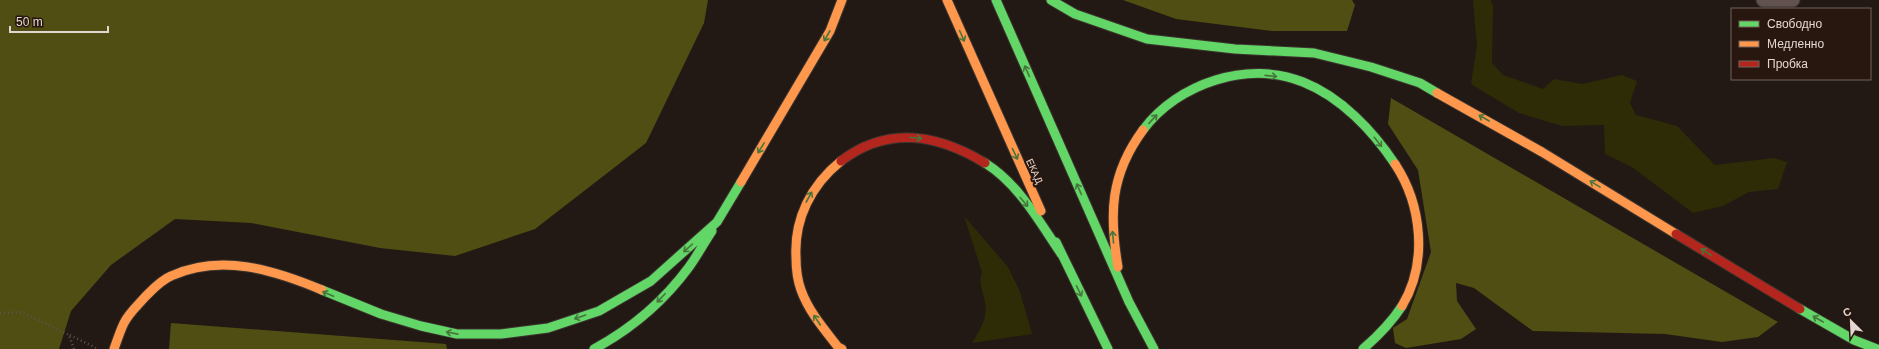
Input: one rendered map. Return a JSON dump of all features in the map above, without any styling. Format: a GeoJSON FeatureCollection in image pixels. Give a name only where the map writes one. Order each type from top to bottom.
{"type":"FeatureCollection","features":[{"type":"Feature","properties":{"kind":"main road"},"geometry":{"type":"LineString","coordinates":[[594,349],[607,343],[650,309],[688,268],[717,222],[830,31],[842,0]]}},
{"type":"Feature","properties":{"kind":"main road","name":"ЕКАД"},"geometry":{"type":"LineString","coordinates":[[947,0],[1062,256],[1108,349]]}},
{"type":"Feature","properties":{"kind":"main road"},"geometry":{"type":"LineString","coordinates":[[996,0],[1129,302],[1154,349]]}},
{"type":"Feature","properties":{"kind":"main road"},"geometry":{"type":"LineString","coordinates":[[1051,0],[1075,14],[1147,39],[1236,49],[1314,53],[1371,67],[1420,84],[1479,115],[1542,152],[1768,290],[1854,340],[1877,349]]}},
{"type":"Feature","properties":{"kind":"main road"},"geometry":{"type":"LineString","coordinates":[[1129,302],[1120,276],[1114,249],[1112,217],[1117,177],[1135,140],[1152,119],[1166,106],[1188,91],[1215,80],[1251,74],[1270,75],[1293,79],[1313,88],[1349,111],[1371,133],[1392,159],[1413,200],[1419,230],[1419,245],[1414,278],[1407,298],[1396,316],[1379,335],[1363,349]]}},
{"type":"Feature","properties":{"kind":"main road"},"geometry":{"type":"LineString","coordinates":[[842,349],[838,347],[814,318],[797,280],[794,244],[800,216],[809,195],[821,179],[847,155],[873,141],[899,137],[926,139],[955,146],[982,161],[1000,174],[1015,191],[1029,208],[1062,256]]}},
{"type":"Feature","properties":{"kind":"main road"},"geometry":{"type":"LineString","coordinates":[[114,349],[124,323],[133,310],[156,286],[170,276],[187,270],[218,264],[251,266],[302,282],[380,314],[421,326],[457,334],[501,334],[548,328],[602,309],[651,280],[717,222]]}},
{"type":"Feature","properties":{"kind":"street"},"geometry":{"type":"LineString","coordinates":[[1763,0],[1793,0]]}},
{"type":"Feature","properties":{"kind":"path"},"geometry":{"type":"LineString","coordinates":[[0,313],[20,312],[98,349]]}},
{"type":"Feature","properties":{"kind":"path"},"geometry":{"type":"LineString","coordinates":[[69,335],[74,349]]}},
{"type":"Feature","properties":{"kind":"shaded area"},"geometry":{"type":"Polygon","coordinates":[[[0,0],[708,0],[704,23],[646,143],[535,229],[455,256],[380,248],[251,223],[175,219],[111,265],[71,311],[59,349],[0,349],[0,0]]]}},
{"type":"Feature","properties":{"kind":"shaded area"},"geometry":{"type":"Polygon","coordinates":[[[1123,0],[1352,0],[1355,5],[1347,31],[1272,31],[1176,19],[1123,0]]]}},
{"type":"Feature","properties":{"kind":"shaded area"},"geometry":{"type":"Polygon","coordinates":[[[1473,0],[1490,0],[1493,6],[1492,63],[1503,75],[1543,89],[1554,79],[1582,84],[1622,75],[1637,81],[1630,103],[1636,115],[1677,126],[1715,165],[1774,158],[1787,162],[1778,189],[1749,192],[1723,206],[1693,213],[1632,167],[1605,154],[1604,125],[1562,126],[1519,113],[1471,84],[1477,46],[1473,0]]]}},
{"type":"Feature","properties":{"kind":"shaded area"},"geometry":{"type":"Polygon","coordinates":[[[1391,98],[1778,322],[1758,337],[1722,342],[1665,334],[1533,331],[1474,288],[1456,283],[1457,301],[1476,329],[1461,339],[1406,348],[1395,343],[1393,328],[1407,319],[1431,252],[1418,170],[1388,124],[1391,98]]]}},
{"type":"Feature","properties":{"kind":"shaded area"},"geometry":{"type":"Polygon","coordinates":[[[964,216],[1008,267],[1020,292],[1032,334],[972,343],[983,324],[986,308],[981,284],[982,272],[964,216]]]}},
{"type":"Feature","properties":{"kind":"shaded area"},"geometry":{"type":"Polygon","coordinates":[[[171,323],[446,344],[447,349],[169,349],[171,323]]]}},
{"type":"Feature","properties":{"kind":"traffic: fast"},"geometry":{"type":"LineString","coordinates":[[996,0],[1129,302],[1154,349]]}},
{"type":"Feature","properties":{"kind":"traffic: fast"},"geometry":{"type":"LineString","coordinates":[[1051,0],[1075,14],[1147,39],[1235,49],[1314,53],[1371,67],[1420,83],[1437,93]]}},
{"type":"Feature","properties":{"kind":"traffic: fast"},"geometry":{"type":"LineString","coordinates":[[1143,130],[1158,114],[1175,100],[1195,88],[1216,80],[1237,75],[1260,74],[1282,76],[1317,88],[1343,106],[1377,139],[1395,164]]}},
{"type":"Feature","properties":{"kind":"traffic: fast"},"geometry":{"type":"LineString","coordinates":[[985,163],[1019,193],[1062,255]]}},
{"type":"Feature","properties":{"kind":"traffic: fast"},"geometry":{"type":"LineString","coordinates":[[322,290],[381,314],[421,326],[457,334],[501,334],[548,328],[599,311],[651,281],[717,222],[741,182]]}},
{"type":"Feature","properties":{"kind":"traffic: fast"},"geometry":{"type":"LineString","coordinates":[[594,349],[621,333],[658,303],[689,267],[712,231]]}},
{"type":"Feature","properties":{"kind":"traffic: fast"},"geometry":{"type":"LineString","coordinates":[[1056,242],[1108,349]]}},
{"type":"Feature","properties":{"kind":"traffic: fast"},"geometry":{"type":"LineString","coordinates":[[1363,349],[1384,329],[1402,306]]}},
{"type":"Feature","properties":{"kind":"traffic: fast"},"geometry":{"type":"LineString","coordinates":[[1800,309],[1854,340],[1877,349]]}},
{"type":"Feature","properties":{"kind":"traffic: slow"},"geometry":{"type":"LineString","coordinates":[[741,182],[830,31],[842,0]]}},
{"type":"Feature","properties":{"kind":"traffic: slow"},"geometry":{"type":"LineString","coordinates":[[947,0],[1041,211]]}},
{"type":"Feature","properties":{"kind":"traffic: slow"},"geometry":{"type":"LineString","coordinates":[[1437,93],[1542,152],[1676,234]]}},
{"type":"Feature","properties":{"kind":"traffic: slow"},"geometry":{"type":"LineString","coordinates":[[1118,267],[1113,230],[1113,212],[1118,179],[1132,147],[1143,130]]}},
{"type":"Feature","properties":{"kind":"traffic: slow"},"geometry":{"type":"LineString","coordinates":[[841,161],[830,170],[821,181],[806,204],[798,229],[796,257],[798,278],[804,298],[822,327],[838,347],[842,349]]}},
{"type":"Feature","properties":{"kind":"traffic: slow"},"geometry":{"type":"LineString","coordinates":[[1395,164],[1411,197],[1416,216],[1418,234],[1416,271],[1402,306]]}},
{"type":"Feature","properties":{"kind":"traffic: slow"},"geometry":{"type":"LineString","coordinates":[[114,349],[126,319],[145,297],[164,280],[190,269],[228,265],[247,267],[285,276],[322,290]]}},
{"type":"Feature","properties":{"kind":"traffic: jam"},"geometry":{"type":"LineString","coordinates":[[841,161],[859,150],[877,142],[895,138],[913,138],[931,140],[949,145],[985,163]]}},
{"type":"Feature","properties":{"kind":"traffic: jam"},"geometry":{"type":"LineString","coordinates":[[1676,234],[1800,309]]}}]}
